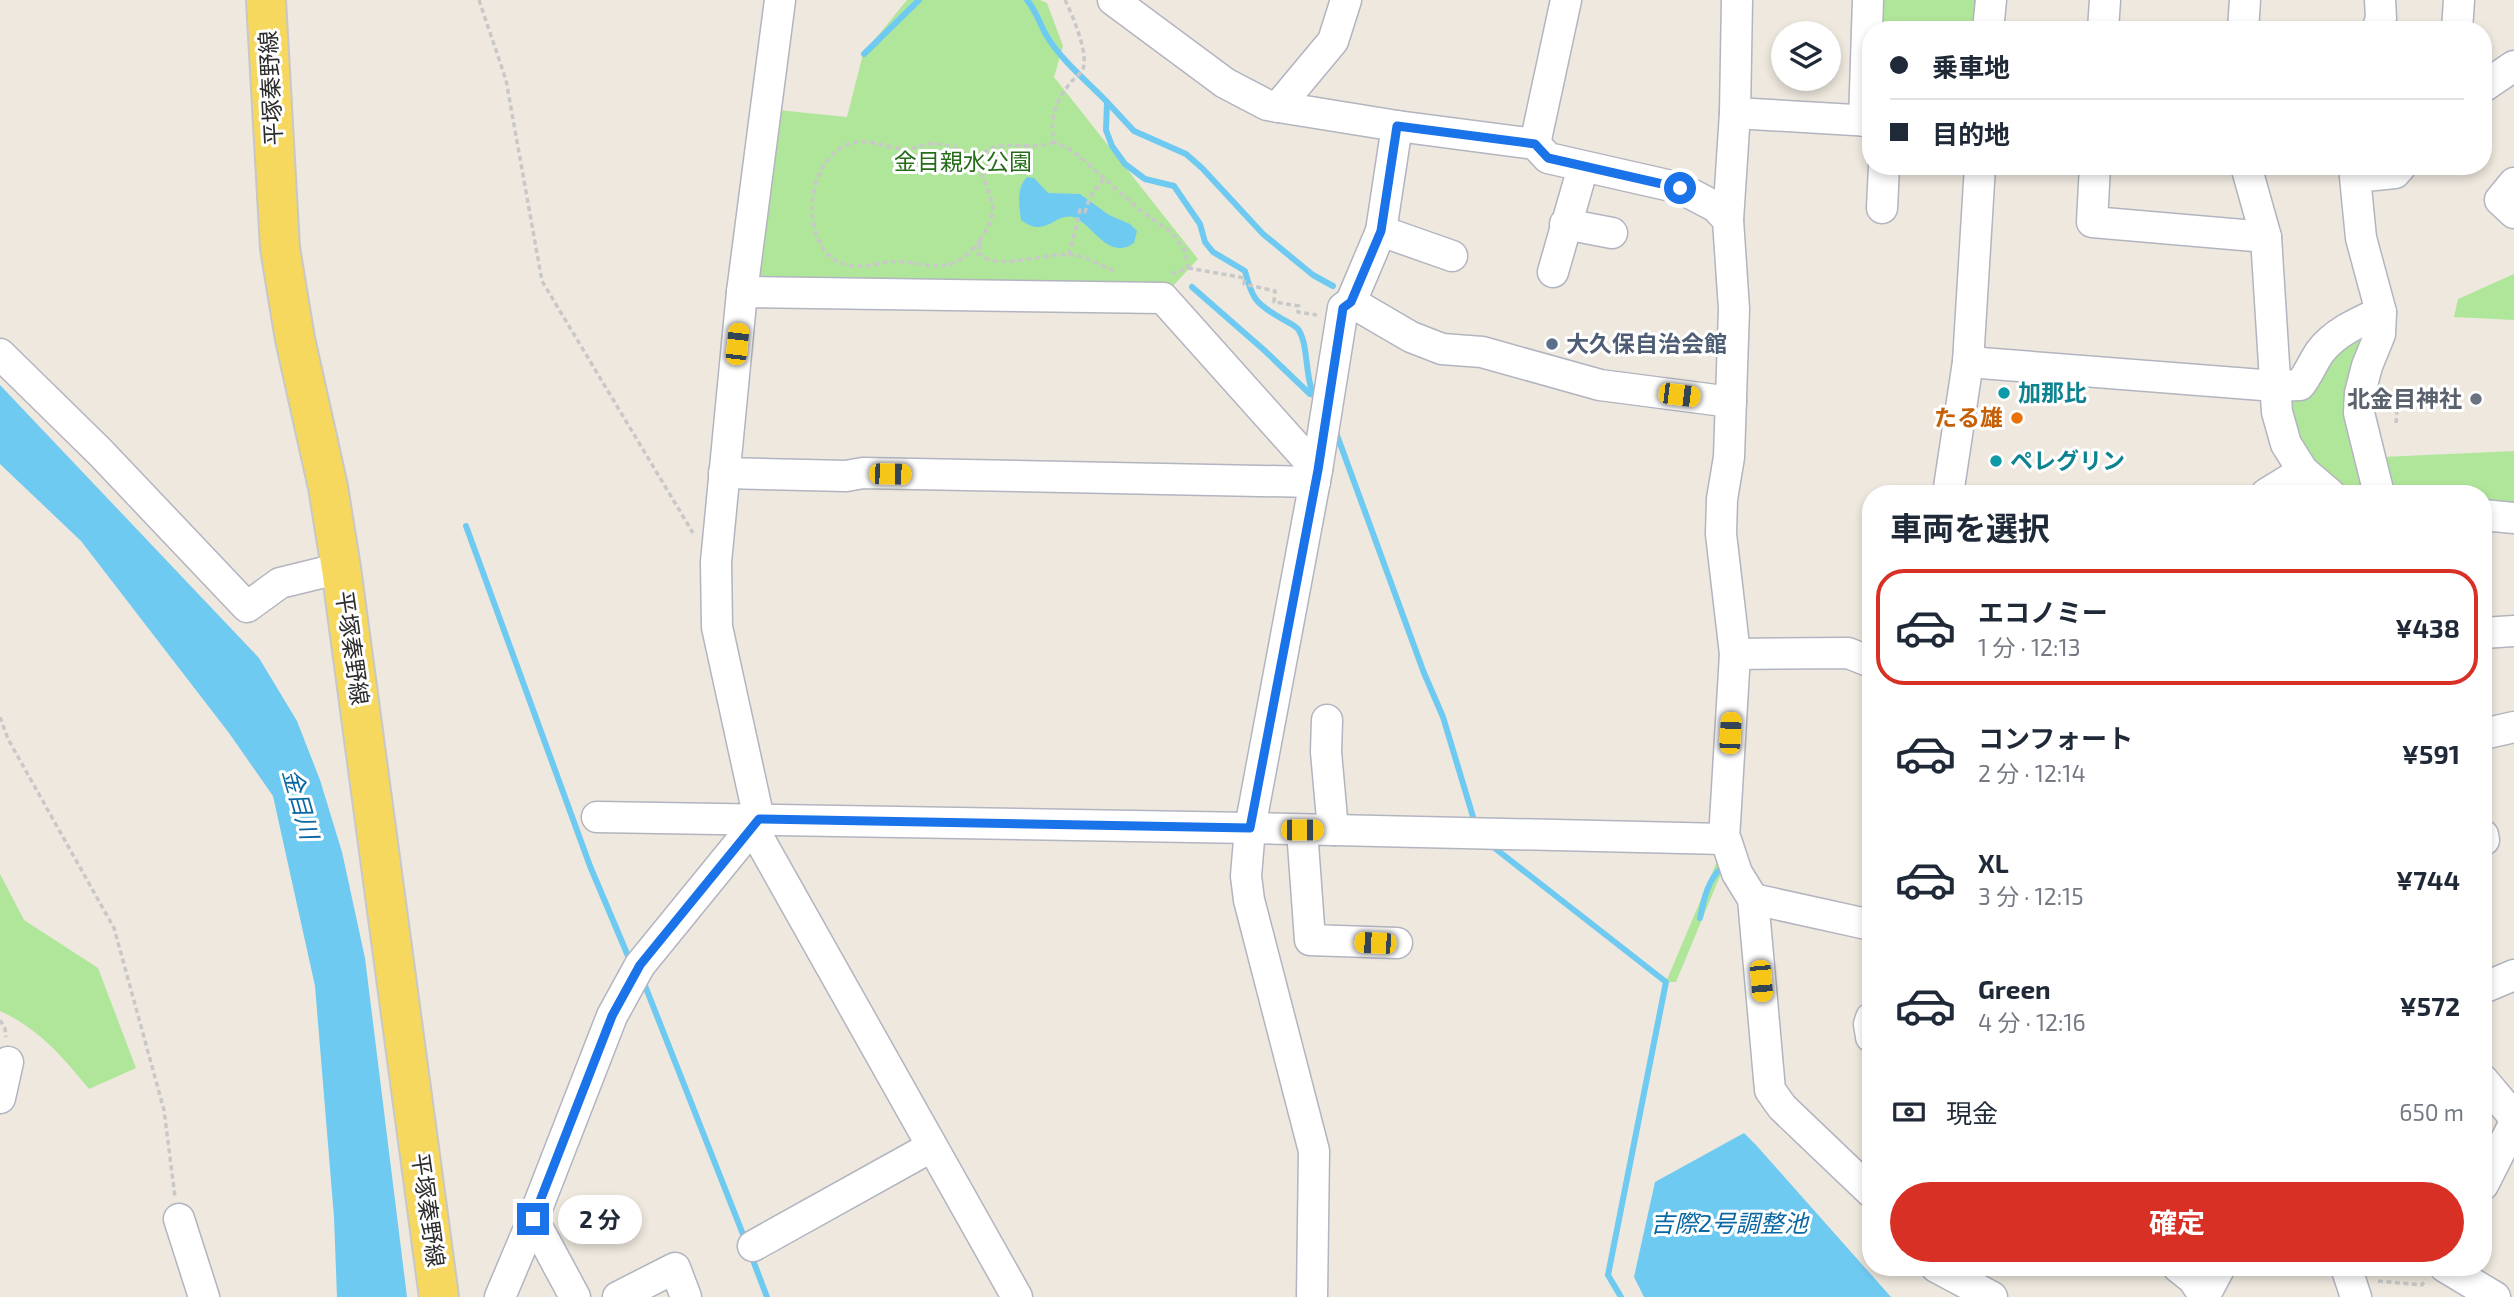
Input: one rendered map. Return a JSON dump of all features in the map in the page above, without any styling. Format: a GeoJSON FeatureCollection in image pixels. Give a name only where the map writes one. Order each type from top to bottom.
{"type":"FeatureCollection","features":[{"type":"Feature","properties":{"kind":"main road","name":"平塚秦野線"},"geometry":{"type":"LineString","coordinates":[[266,0],[280,248],[295,340],[328,487],[341,568],[439,1297]]}},
{"type":"Feature","properties":{"kind":"street"},"geometry":{"type":"LineString","coordinates":[[780,0],[742,292],[724,473],[716,562],[718,627],[759,819],[757,835],[1017,1297]]}},
{"type":"Feature","properties":{"kind":"street"},"geometry":{"type":"LineString","coordinates":[[1113,0],[1226,83],[1267,105],[1535,144],[1548,158],[1680,188],[1716,208],[1728,220]]}},
{"type":"Feature","properties":{"kind":"street"},"geometry":{"type":"LineString","coordinates":[[1278,107],[1333,41],[1346,0]]}},
{"type":"Feature","properties":{"kind":"street"},"geometry":{"type":"LineString","coordinates":[[1535,144],[1566,0]]}},
{"type":"Feature","properties":{"kind":"street"},"geometry":{"type":"LineString","coordinates":[[1737,0],[1735,113],[1728,220],[1734,309],[1729,457],[1721,534],[1735,654],[1724,839],[1738,873],[1753,899],[1770,1090],[1782,1107],[1862,1183]]}},
{"type":"Feature","properties":{"kind":"street"},"geometry":{"type":"LineString","coordinates":[[1868,0],[1868,21]]}},
{"type":"Feature","properties":{"kind":"street"},"geometry":{"type":"LineString","coordinates":[[1989,21],[1991,0]]}},
{"type":"Feature","properties":{"kind":"street"},"geometry":{"type":"LineString","coordinates":[[2104,21],[2105,0]]}},
{"type":"Feature","properties":{"kind":"street"},"geometry":{"type":"LineString","coordinates":[[2244,21],[2245,0]]}},
{"type":"Feature","properties":{"kind":"street"},"geometry":{"type":"LineString","coordinates":[[2380,0],[2380,21]]}},
{"type":"Feature","properties":{"kind":"street"},"geometry":{"type":"LineString","coordinates":[[2458,21],[2459,0]]}},
{"type":"Feature","properties":{"kind":"street"},"geometry":{"type":"LineString","coordinates":[[2492,81],[2514,66]]}},
{"type":"Feature","properties":{"kind":"street"},"geometry":{"type":"LineString","coordinates":[[1735,113],[1862,121]]}},
{"type":"Feature","properties":{"kind":"street"},"geometry":{"type":"LineString","coordinates":[[1312,1297],[1314,1151],[1249,900],[1246,876],[1250,828],[1345,315],[1381,231],[1397,126]]}},
{"type":"Feature","properties":{"kind":"street"},"geometry":{"type":"LineString","coordinates":[[1553,272],[1583,167]]}},
{"type":"Feature","properties":{"kind":"street"},"geometry":{"type":"LineString","coordinates":[[1882,208],[1884,175]]}},
{"type":"Feature","properties":{"kind":"street"},"geometry":{"type":"LineString","coordinates":[[1949,485],[1968,362],[1979,175]]}},
{"type":"Feature","properties":{"kind":"street"},"geometry":{"type":"LineString","coordinates":[[2095,175],[2092,222],[2266,237]]}},
{"type":"Feature","properties":{"kind":"street"},"geometry":{"type":"LineString","coordinates":[[2249,175],[2266,237],[2277,412],[2286,444],[2303,471],[2319,485]]}},
{"type":"Feature","properties":{"kind":"street"},"geometry":{"type":"LineString","coordinates":[[2356,175],[2361,238],[2381,313],[2380,334],[2367,366],[2359,413],[2377,485]]}},
{"type":"Feature","properties":{"kind":"street"},"geometry":{"type":"LineString","coordinates":[[2514,183],[2500,200],[2514,213]]}},
{"type":"Feature","properties":{"kind":"street"},"geometry":{"type":"LineString","coordinates":[[1565,224],[1612,233]]}},
{"type":"Feature","properties":{"kind":"street"},"geometry":{"type":"LineString","coordinates":[[1381,231],[1452,256]]}},
{"type":"Feature","properties":{"kind":"street"},"geometry":{"type":"LineString","coordinates":[[742,292],[1163,298],[1316,476]]}},
{"type":"Feature","properties":{"kind":"street"},"geometry":{"type":"LineString","coordinates":[[1968,362],[2300,386],[2330,339],[2354,324],[2381,313]]}},
{"type":"Feature","properties":{"kind":"street"},"geometry":{"type":"LineString","coordinates":[[1345,315],[1442,349],[1482,352],[1600,385],[1731,402]]}},
{"type":"Feature","properties":{"kind":"street"},"geometry":{"type":"LineString","coordinates":[[0,354],[100,452],[247,607],[279,583],[341,568]]}},
{"type":"Feature","properties":{"kind":"street"},"geometry":{"type":"LineString","coordinates":[[2280,485],[2303,471]]}},
{"type":"Feature","properties":{"kind":"street"},"geometry":{"type":"LineString","coordinates":[[724,473],[846,476],[863,473],[1316,476]]}},
{"type":"Feature","properties":{"kind":"street"},"geometry":{"type":"LineString","coordinates":[[2492,516],[2514,518]]}},
{"type":"Feature","properties":{"kind":"street"},"geometry":{"type":"LineString","coordinates":[[2492,632],[2514,631]]}},
{"type":"Feature","properties":{"kind":"street"},"geometry":{"type":"LineString","coordinates":[[1735,654],[1848,653],[1862,658]]}},
{"type":"Feature","properties":{"kind":"street"},"geometry":{"type":"LineString","coordinates":[[1327,720],[1326,752],[1333,830]]}},
{"type":"Feature","properties":{"kind":"street"},"geometry":{"type":"LineString","coordinates":[[2492,732],[2514,727]]}},
{"type":"Feature","properties":{"kind":"street"},"geometry":{"type":"LineString","coordinates":[[597,817],[1724,839]]}},
{"type":"Feature","properties":{"kind":"street"},"geometry":{"type":"LineString","coordinates":[[500,1297],[612,1016],[640,965],[759,819]]}},
{"type":"Feature","properties":{"kind":"street"},"geometry":{"type":"LineString","coordinates":[[1302,830],[1310,940],[1397,943]]}},
{"type":"Feature","properties":{"kind":"street"},"geometry":{"type":"LineString","coordinates":[[1753,899],[1862,923]]}},
{"type":"Feature","properties":{"kind":"street"},"geometry":{"type":"LineString","coordinates":[[2492,984],[2514,975]]}},
{"type":"Feature","properties":{"kind":"street"},"geometry":{"type":"LineString","coordinates":[[0,1094],[8,1062]]}},
{"type":"Feature","properties":{"kind":"street"},"geometry":{"type":"LineString","coordinates":[[2492,1091],[2514,1117]]}},
{"type":"Feature","properties":{"kind":"street"},"geometry":{"type":"LineString","coordinates":[[2492,1167],[2514,1124]]}},
{"type":"Feature","properties":{"kind":"street"},"geometry":{"type":"LineString","coordinates":[[753,1246],[931,1147]]}},
{"type":"Feature","properties":{"kind":"street"},"geometry":{"type":"LineString","coordinates":[[178,1219],[204,1297]]}},
{"type":"Feature","properties":{"kind":"street"},"geometry":{"type":"LineString","coordinates":[[533,1219],[575,1297]]}},
{"type":"Feature","properties":{"kind":"street"},"geometry":{"type":"LineString","coordinates":[[618,1297],[675,1268],[686,1297]]}},
{"type":"Feature","properties":{"kind":"street"},"geometry":{"type":"LineString","coordinates":[[1953,1276],[1992,1297]]}},
{"type":"Feature","properties":{"kind":"street"},"geometry":{"type":"LineString","coordinates":[[2189,1276],[2205,1297],[2216,1276]]}},
{"type":"Feature","properties":{"kind":"street"},"geometry":{"type":"LineString","coordinates":[[2450,1276],[2496,1297]]}},
{"type":"Feature","properties":{"kind":"path"},"geometry":{"type":"LineString","coordinates":[[479,0],[506,80],[542,281],[700,545],[716,562]]}},
{"type":"Feature","properties":{"kind":"path"},"geometry":{"type":"LineString","coordinates":[[1054,142],[1052,116],[1056,104],[1083,69],[1083,53],[1072,14],[1065,0]]}},
{"type":"Feature","properties":{"kind":"path"},"geometry":{"type":"LineString","coordinates":[[865,141],[910,149],[925,144],[958,148],[974,160],[982,173],[993,205],[991,221],[968,256],[950,265],[920,266],[902,261],[859,267],[841,263],[820,245],[812,210],[818,172],[828,158],[851,143],[865,141]]}},
{"type":"Feature","properties":{"kind":"path"},"geometry":{"type":"LineString","coordinates":[[982,173],[981,155],[987,149],[1005,145],[1044,146],[1054,142],[1073,151],[1171,232],[1185,250],[1188,268]]}},
{"type":"Feature","properties":{"kind":"path"},"geometry":{"type":"LineString","coordinates":[[1069,255],[1080,210],[1086,212],[1090,197],[1104,178]]}},
{"type":"Feature","properties":{"kind":"path"},"geometry":{"type":"LineString","coordinates":[[981,239],[978,253],[985,260],[1069,255],[1124,272]]}},
{"type":"Feature","properties":{"kind":"path"},"geometry":{"type":"LineString","coordinates":[[1160,276],[1188,268],[1245,278],[1244,284],[1275,291],[1274,302],[1299,306],[1298,312],[1325,316],[1323,325],[1345,315]]}},
{"type":"Feature","properties":{"kind":"path"},"geometry":{"type":"LineString","coordinates":[[2390,395],[2436,397]]}},
{"type":"Feature","properties":{"kind":"path"},"geometry":{"type":"LineString","coordinates":[[2396,423],[2398,395]]}},
{"type":"Feature","properties":{"kind":"path"},"geometry":{"type":"LineString","coordinates":[[0,717],[8,739],[114,928],[164,1110],[178,1219]]}},
{"type":"Feature","properties":{"kind":"path"},"geometry":{"type":"LineString","coordinates":[[2351,1281],[2422,1285],[2431,1276]]}},
{"type":"Feature","properties":{"kind":"green space","name":"金目親水公園"},"geometry":{"type":"Polygon","coordinates":[[[907,0],[1040,0],[1047,3],[1063,46],[1054,77],[1198,259],[1172,287],[770,287],[757,273],[778,110],[847,117],[863,54],[907,0]]]}},
{"type":"Feature","properties":{"kind":"green space"},"geometry":{"type":"Polygon","coordinates":[[[1881,0],[1977,0],[1976,21],[1881,21],[1881,0]]]}},
{"type":"Feature","properties":{"kind":"green space"},"geometry":{"type":"Polygon","coordinates":[[[2514,274],[2514,320],[2454,317],[2458,299],[2514,274]]]}},
{"type":"Feature","properties":{"kind":"green space"},"geometry":{"type":"Polygon","coordinates":[[[2388,314],[2370,411],[2383,457],[2514,451],[2514,510],[2492,508],[2492,485],[2339,485],[2316,466],[2293,432],[2285,397],[2327,354],[2388,314]]]}},
{"type":"Feature","properties":{"kind":"green space"},"geometry":{"type":"Polygon","coordinates":[[[1726,840],[1730,852],[1676,982],[1666,982],[1726,840]]]}},
{"type":"Feature","properties":{"kind":"green space"},"geometry":{"type":"Polygon","coordinates":[[[0,874],[24,920],[98,968],[136,1068],[89,1089],[38,1035],[0,1011],[0,874]]]}},
{"type":"Feature","properties":{"kind":"water"},"geometry":{"type":"Polygon","coordinates":[[[1027,177],[1034,178],[1048,193],[1080,194],[1109,215],[1130,224],[1137,231],[1134,243],[1125,248],[1116,248],[1073,217],[1060,218],[1037,227],[1021,220],[1020,192],[1027,177]]]}},
{"type":"Feature","properties":{"kind":"water","name":"金目川"},"geometry":{"type":"Polygon","coordinates":[[[0,385],[259,658],[297,721],[320,780],[342,852],[365,958],[407,1297],[337,1297],[334,1217],[315,986],[273,796],[229,733],[81,541],[0,464],[0,385]]]}},
{"type":"Feature","properties":{"kind":"water","name":"吉際2号調整池"},"geometry":{"type":"Polygon","coordinates":[[[1744,1133],[1862,1264],[1862,1276],[1872,1276],[1891,1297],[1644,1297],[1634,1277],[1655,1182],[1744,1133]]]}},
{"type":"Feature","properties":{"kind":"waterway"},"geometry":{"type":"LineString","coordinates":[[864,54],[919,0]]}},
{"type":"Feature","properties":{"kind":"waterway"},"geometry":{"type":"LineString","coordinates":[[1027,0],[1054,47],[1107,102],[1106,130],[1112,146],[1125,164],[1145,179],[1174,186],[1200,224],[1205,242],[1213,252],[1245,271],[1250,288],[1260,303],[1298,329],[1304,345],[1310,385],[1318,403]]}},
{"type":"Feature","properties":{"kind":"waterway"},"geometry":{"type":"LineString","coordinates":[[1107,102],[1134,131],[1186,154],[1263,234],[1313,275],[1333,286]]}},
{"type":"Feature","properties":{"kind":"waterway"},"geometry":{"type":"LineString","coordinates":[[1192,287],[1310,394]]}},
{"type":"Feature","properties":{"kind":"waterway"},"geometry":{"type":"LineString","coordinates":[[1334,427],[1424,673],[1443,717],[1474,820]]}},
{"type":"Feature","properties":{"kind":"waterway"},"geometry":{"type":"LineString","coordinates":[[466,526],[590,866],[628,956]]}},
{"type":"Feature","properties":{"kind":"waterway"},"geometry":{"type":"LineString","coordinates":[[1492,846],[1666,982],[1608,1275],[1621,1297]]}},
{"type":"Feature","properties":{"kind":"waterway"},"geometry":{"type":"LineString","coordinates":[[1700,918],[1709,885],[1721,868]]}},
{"type":"Feature","properties":{"kind":"waterway"},"geometry":{"type":"LineString","coordinates":[[644,983],[746,1242]]}},
{"type":"Feature","properties":{"kind":"waterway"},"geometry":{"type":"LineString","coordinates":[[751,1255],[767,1297]]}},
{"type":"Feature","properties":{"kind":"place","name":"大久保自治会館"},"geometry":{"type":"Point","coordinates":[1552,344]}},
{"type":"Feature","properties":{"kind":"place","name":"加那比"},"geometry":{"type":"Point","coordinates":[2004,393]}},
{"type":"Feature","properties":{"kind":"place","name":"北金目神社"},"geometry":{"type":"Point","coordinates":[2476,399]}},
{"type":"Feature","properties":{"kind":"place","name":"たる雄"},"geometry":{"type":"Point","coordinates":[2017,418]}},
{"type":"Feature","properties":{"kind":"place","name":"ペレグリン"},"geometry":{"type":"Point","coordinates":[1996,461]}},
{"type":"Feature","properties":{"kind":"route"},"geometry":{"type":"LineString","coordinates":[[533,1219],[612,1016],[640,965],[759,819],[1250,828],[1318,470],[1343,308],[1351,302],[1381,231],[1397,126],[1535,144],[1548,158],[1680,188]]}}]}
